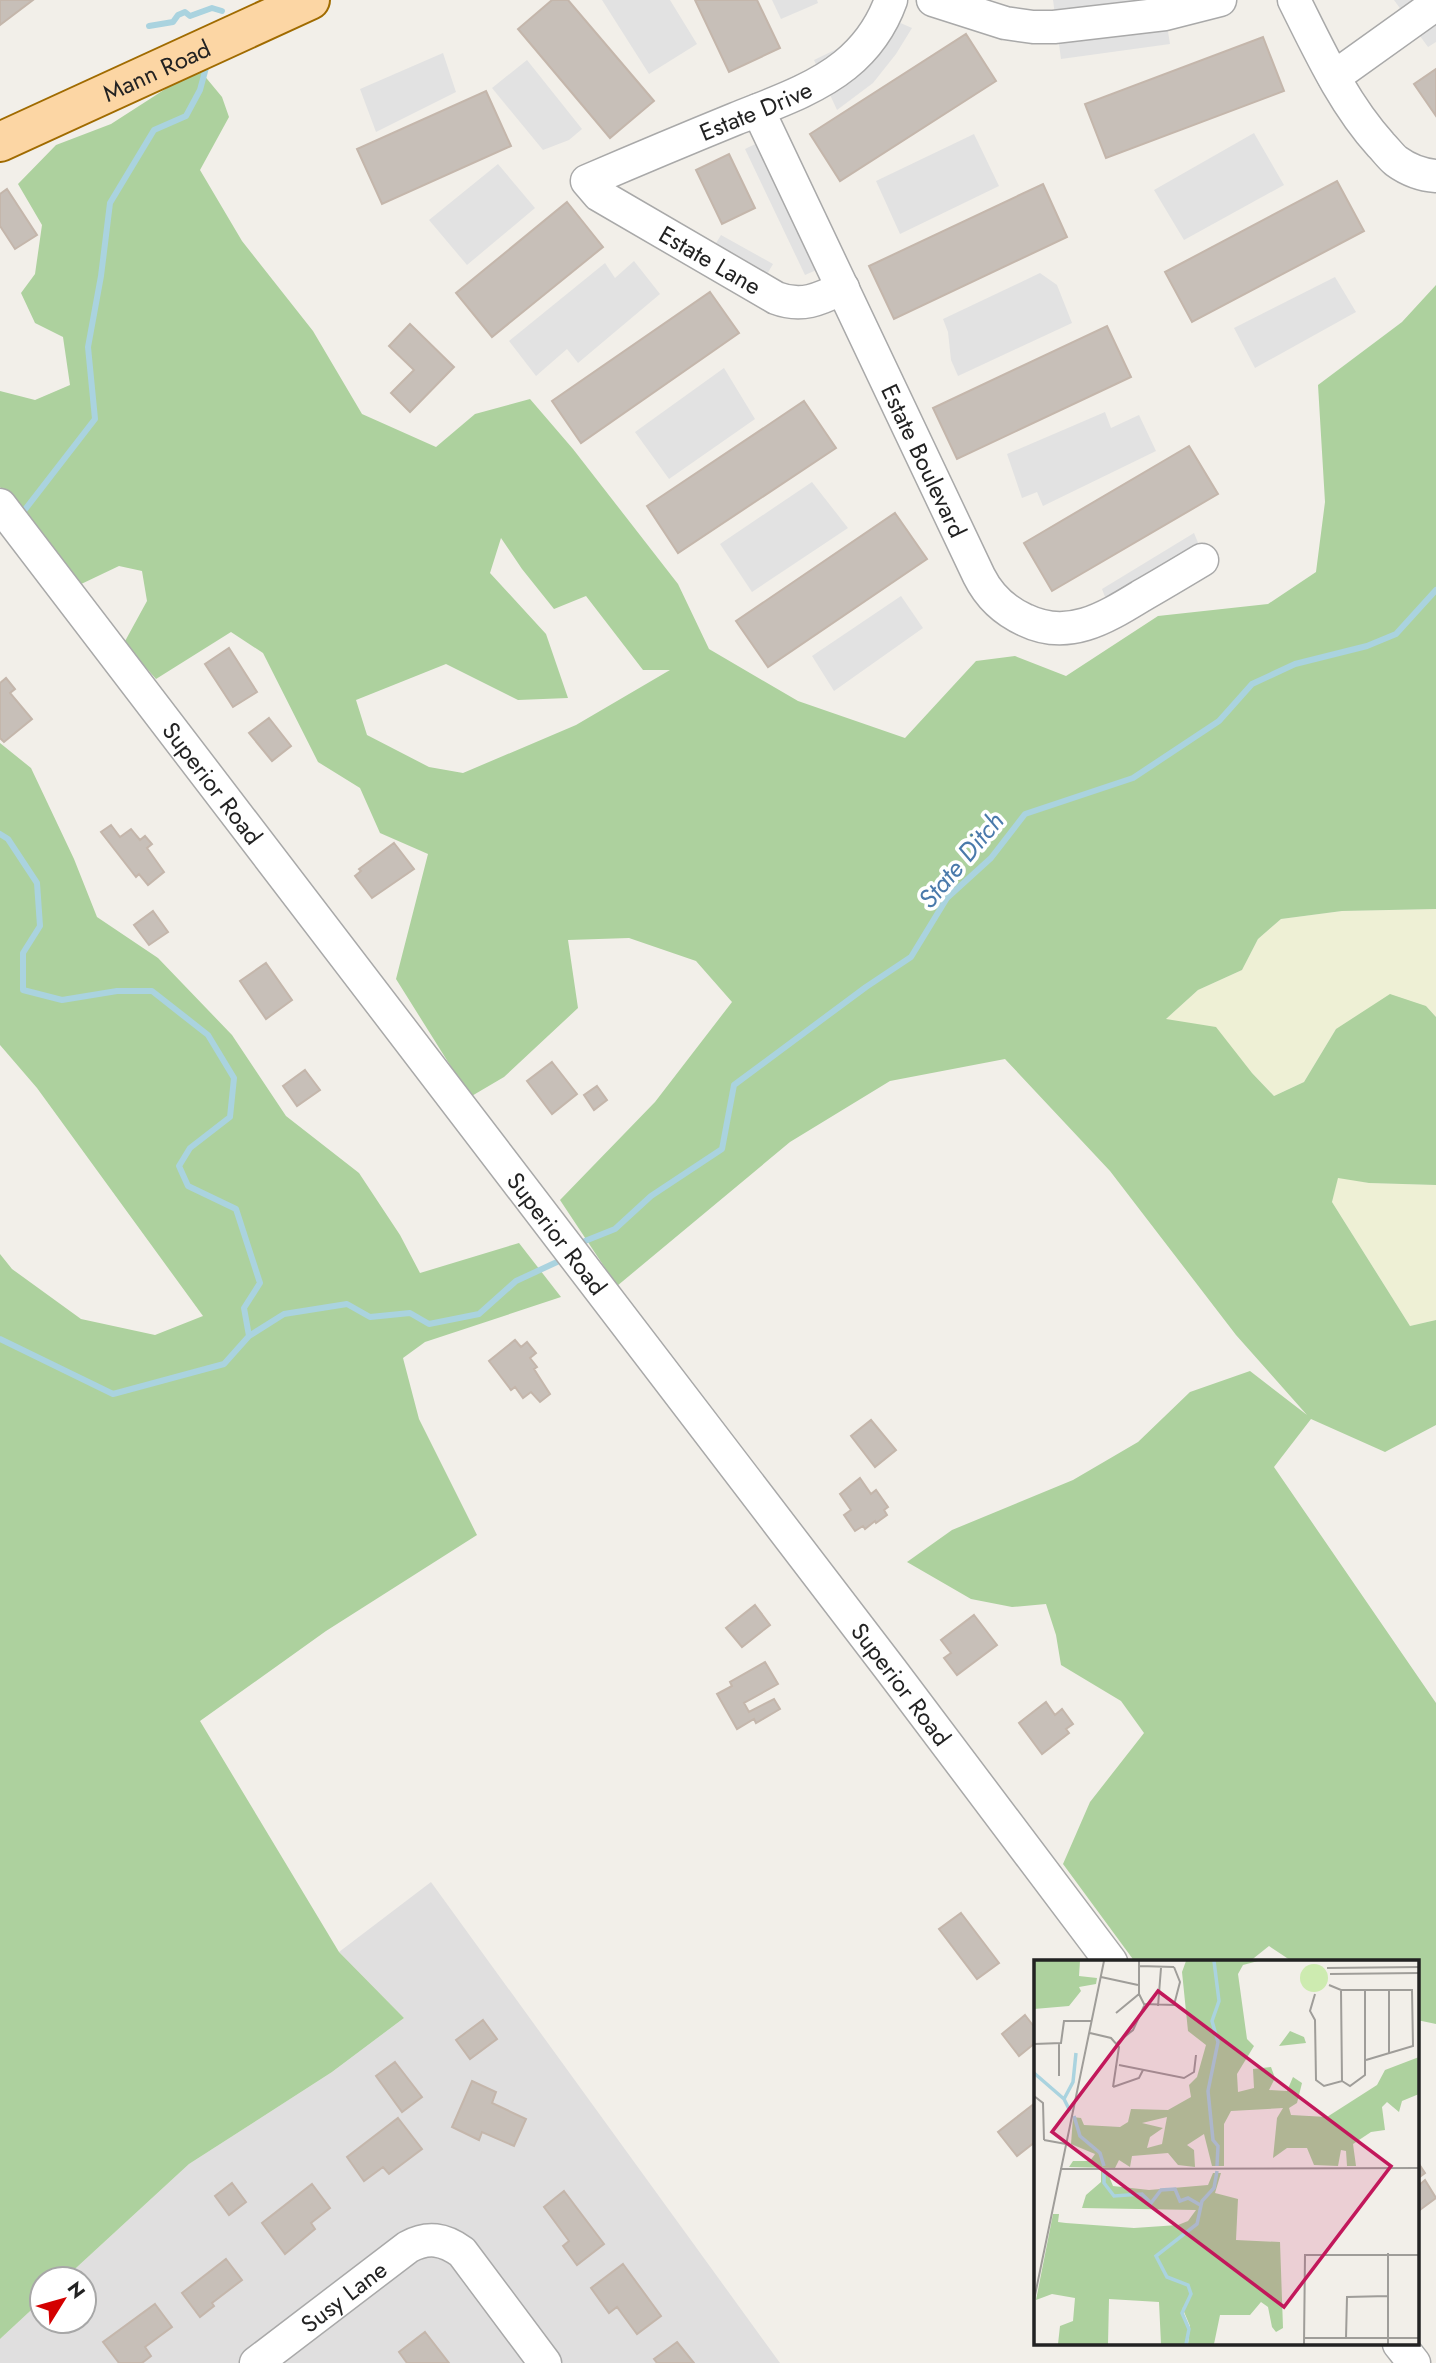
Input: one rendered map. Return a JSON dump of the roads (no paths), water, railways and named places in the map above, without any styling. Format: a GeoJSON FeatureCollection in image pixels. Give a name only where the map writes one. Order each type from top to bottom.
{"type":"FeatureCollection","features":[{"type":"Feature","properties":{"kind":"main road","name":"Mann Road"},"geometry":{"type":"LineString","coordinates":[[0,142],[310,0]]}},
{"type":"Feature","properties":{"kind":"street","name":"Estate Drive"},"geometry":{"type":"LineString","coordinates":[[587,181],[820,82],[858,54],[876,31],[891,0]]}},
{"type":"Feature","properties":{"kind":"street"},"geometry":{"type":"LineString","coordinates":[[933,0],[1004,23],[1033,27],[1165,14],[1220,0]]}},
{"type":"Feature","properties":{"kind":"street"},"geometry":{"type":"LineString","coordinates":[[1294,0],[1334,77],[1371,135],[1394,159],[1425,173]]}},
{"type":"Feature","properties":{"kind":"street"},"geometry":{"type":"LineString","coordinates":[[1334,77],[1436,4]]}},
{"type":"Feature","properties":{"kind":"street","name":"Estate Boulevard"},"geometry":{"type":"LineString","coordinates":[[758,110],[984,586],[1012,614],[1050,628],[1070,629],[1108,617],[1202,560]]}},
{"type":"Feature","properties":{"kind":"street","name":"Estate Lane"},"geometry":{"type":"LineString","coordinates":[[587,181],[599,195],[779,300],[809,303],[843,288]]}},
{"type":"Feature","properties":{"kind":"street","name":"Superior Road"},"geometry":{"type":"LineString","coordinates":[[0,505],[1109,1960]]}},
{"type":"Feature","properties":{"kind":"street","name":"Susy Lane"},"geometry":{"type":"LineString","coordinates":[[256,2363],[408,2247],[421,2241],[435,2240],[450,2244],[462,2252],[545,2363]]}},
{"type":"Feature","properties":{"kind":"street"},"geometry":{"type":"LineString","coordinates":[[1401,2346],[1414,2363]]}},
{"type":"Feature","properties":{"kind":"waterway"},"geometry":{"type":"LineString","coordinates":[[149,26],[173,22],[178,15],[185,12],[190,16],[212,8],[222,11]]}},
{"type":"Feature","properties":{"kind":"waterway"},"geometry":{"type":"LineString","coordinates":[[20,516],[95,419],[88,347],[101,276],[110,203],[154,130],[186,116],[200,90],[207,64]]}},
{"type":"Feature","properties":{"kind":"waterway","name":"State Ditch"},"geometry":{"type":"LineString","coordinates":[[585,1241],[615,1229],[651,1196],[722,1149],[734,1085],[911,957],[947,898],[991,858],[1025,814],[1133,778],[1219,721],[1252,684],[1295,664],[1367,646],[1396,634],[1436,590]]}},
{"type":"Feature","properties":{"kind":"waterway"},"geometry":{"type":"LineString","coordinates":[[0,834],[8,839],[37,883],[40,926],[23,953],[23,990],[62,1000],[117,991],[152,991],[208,1035],[234,1078],[230,1117],[190,1148],[179,1166],[188,1186],[236,1209],[260,1283],[244,1308],[249,1336]]}},
{"type":"Feature","properties":{"kind":"waterway","name":"State Ditch"},"geometry":{"type":"LineString","coordinates":[[0,1339],[113,1394],[224,1364],[249,1336],[284,1314],[347,1304],[370,1317],[410,1313],[429,1324],[479,1314],[516,1281],[557,1262]]}}]}
